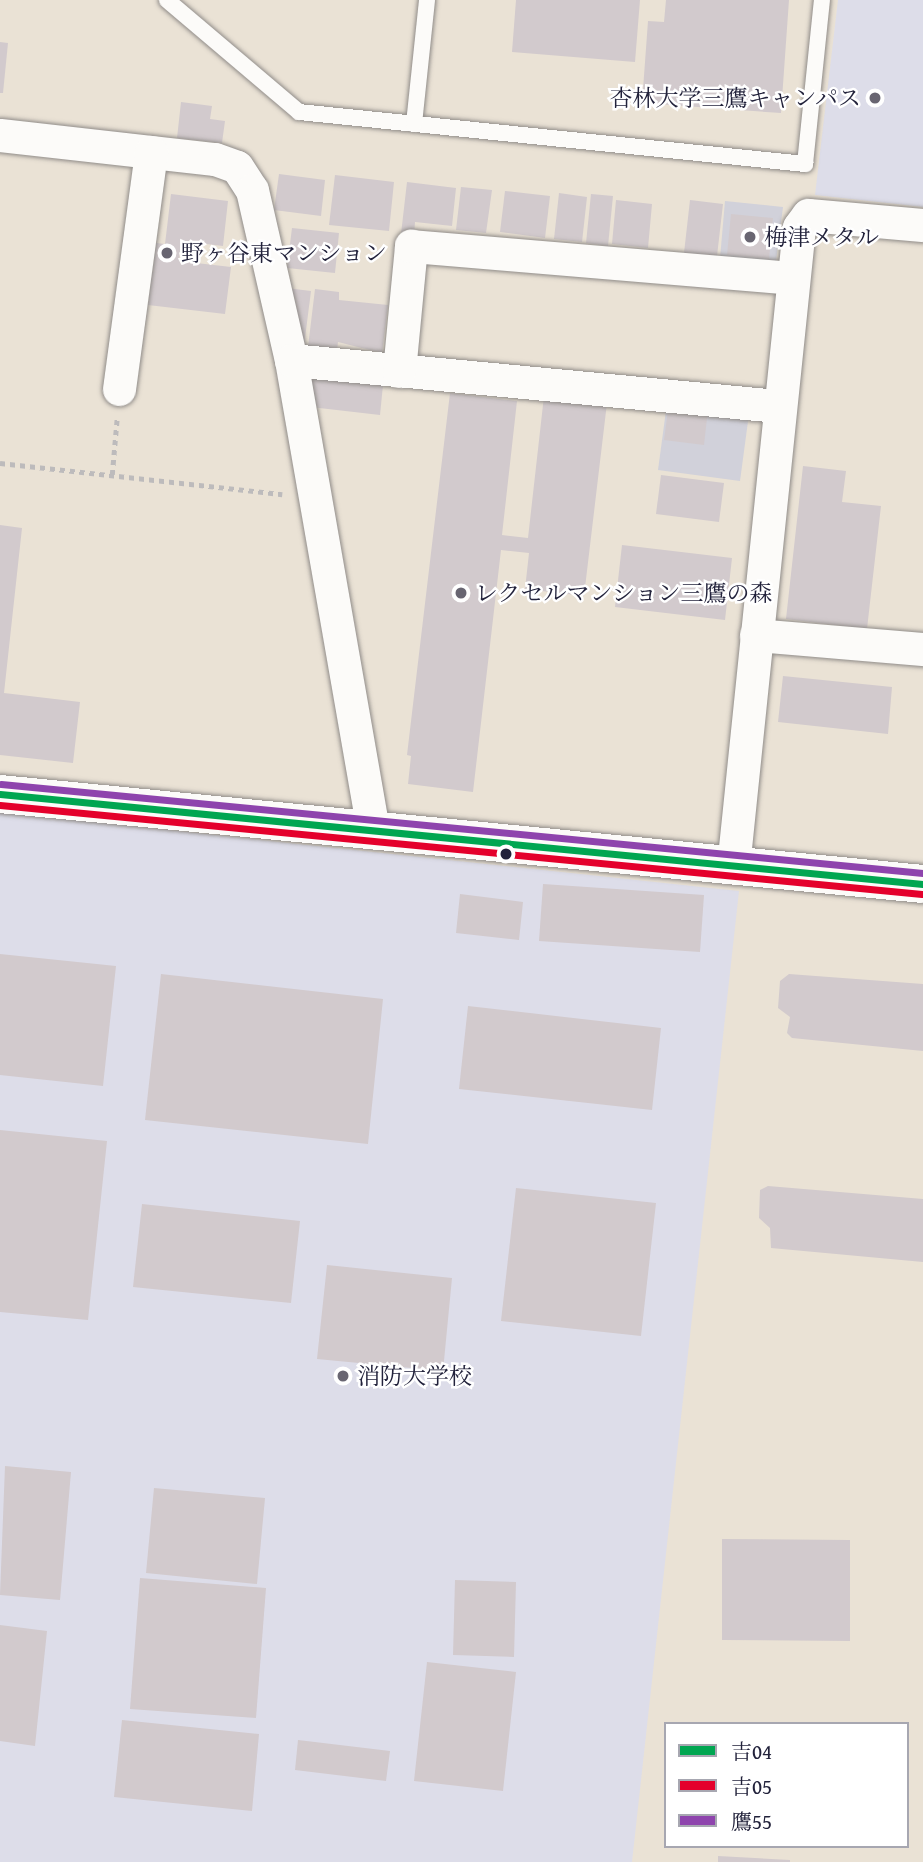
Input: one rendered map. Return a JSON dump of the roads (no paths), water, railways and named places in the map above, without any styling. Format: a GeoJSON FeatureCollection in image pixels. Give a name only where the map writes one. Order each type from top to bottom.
{"type":"FeatureCollection","features":[{"type":"Feature","properties":{"kind":"street"},"geometry":{"type":"LineString","coordinates":[[0,135],[215,159],[237,167],[252,190],[291,360],[373,832]]}},
{"type":"Feature","properties":{"kind":"street"},"geometry":{"type":"LineString","coordinates":[[120,389],[151,152]]}},
{"type":"Feature","properties":{"kind":"street"},"geometry":{"type":"LineString","coordinates":[[733,867],[799,227],[808,215],[923,225]]}},
{"type":"Feature","properties":{"kind":"street"},"geometry":{"type":"LineString","coordinates":[[399,371],[411,246],[793,278]]}},
{"type":"Feature","properties":{"kind":"street"},"geometry":{"type":"LineString","coordinates":[[291,360],[780,406]]}},
{"type":"Feature","properties":{"kind":"street"},"geometry":{"type":"LineString","coordinates":[[757,635],[923,649]]}},
{"type":"Feature","properties":{"kind":"street"},"geometry":{"type":"LineString","coordinates":[[0,794],[923,884]]}},
{"type":"Feature","properties":{"kind":"lane"},"geometry":{"type":"LineString","coordinates":[[167,0],[299,112],[804,164],[822,0]]}},
{"type":"Feature","properties":{"kind":"lane"},"geometry":{"type":"LineString","coordinates":[[414,124],[427,0]]}},
{"type":"Feature","properties":{"kind":"place","name":"杏林大学三鷹キャンパス"},"geometry":{"type":"Point","coordinates":[875,98]}},
{"type":"Feature","properties":{"kind":"place","name":"梅津メタル"},"geometry":{"type":"Point","coordinates":[750,237]}},
{"type":"Feature","properties":{"kind":"place","name":"野ヶ谷東マンション"},"geometry":{"type":"Point","coordinates":[167,253]}},
{"type":"Feature","properties":{"kind":"place","name":"レクセルマンション三鷹の森"},"geometry":{"type":"Point","coordinates":[461,593]}},
{"type":"Feature","properties":{"kind":"place","name":"消防大学校"},"geometry":{"type":"Point","coordinates":[343,1376]}}]}
